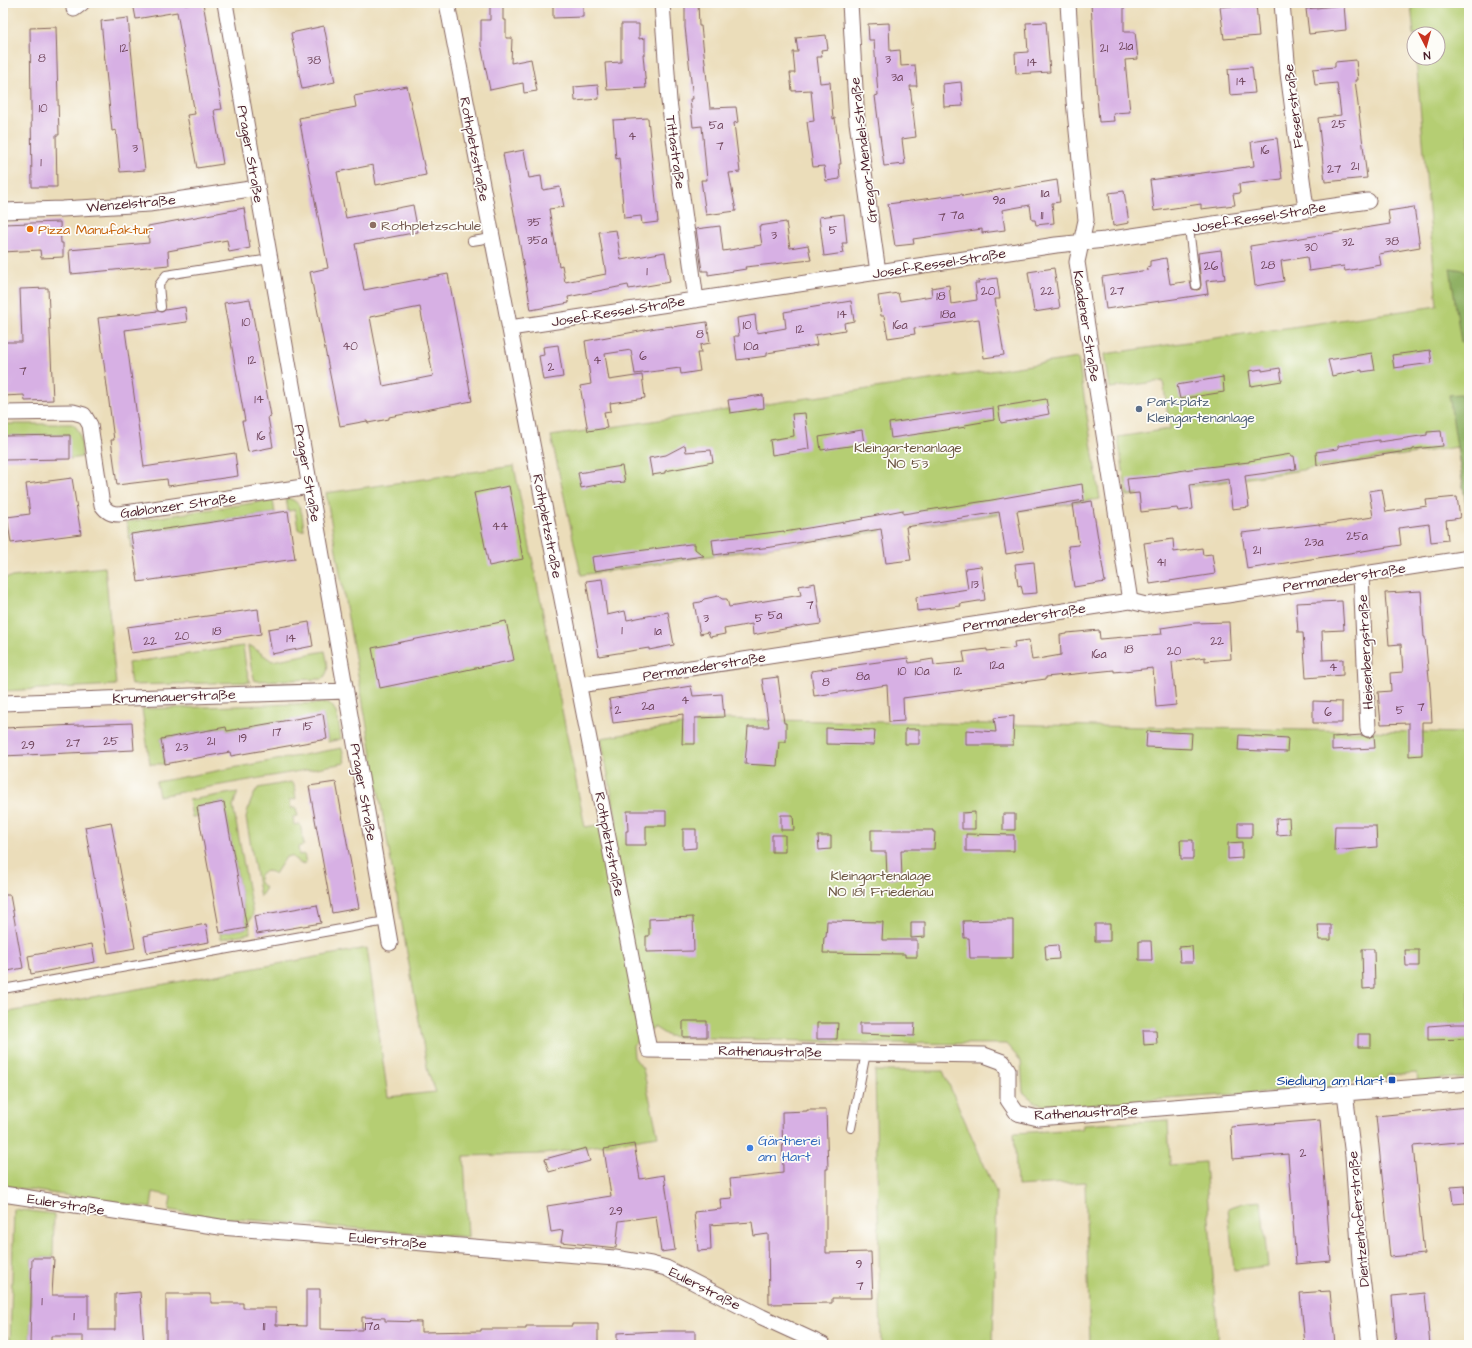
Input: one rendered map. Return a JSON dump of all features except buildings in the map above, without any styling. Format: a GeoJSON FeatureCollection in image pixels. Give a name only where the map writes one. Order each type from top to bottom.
{"type":"FeatureCollection","features":[{"type":"Feature","properties":{"kind":"street","name":"Prager Straße"},"geometry":{"type":"LineString","coordinates":[[225,3],[390,943]]}},
{"type":"Feature","properties":{"kind":"street","name":"Rothpletzstraße"},"geometry":{"type":"LineString","coordinates":[[447,3],[649,1050]]}},
{"type":"Feature","properties":{"kind":"street","name":"Tittastraße"},"geometry":{"type":"LineString","coordinates":[[662,3],[669,101],[696,300]]}},
{"type":"Feature","properties":{"kind":"street","name":"Gregor-Mendel-Straße"},"geometry":{"type":"LineString","coordinates":[[850,3],[857,122],[878,272]]}},
{"type":"Feature","properties":{"kind":"street","name":"Kaadener Straße"},"geometry":{"type":"LineString","coordinates":[[1068,3],[1074,101],[1086,220],[1077,262],[1130,601]]}},
{"type":"Feature","properties":{"kind":"street","name":"Feserstraße"},"geometry":{"type":"LineString","coordinates":[[1282,3],[1288,73],[1306,209]]}},
{"type":"Feature","properties":{"kind":"street","name":"Wenzelstraße"},"geometry":{"type":"LineString","coordinates":[[3,211],[149,204],[257,188]]}},
{"type":"Feature","properties":{"kind":"street","name":"Josef-Ressel-Straße"},"geometry":{"type":"LineString","coordinates":[[510,328],[1056,245],[1082,243],[1189,228],[1306,209],[1368,201]]}},
{"type":"Feature","properties":{"kind":"street","name":"Gablonzer Straße"},"geometry":{"type":"LineString","coordinates":[[3,413],[73,412],[84,415],[90,425],[102,505],[112,514],[310,486]]}},
{"type":"Feature","properties":{"kind":"street","name":"Permanederstraße"},"geometry":{"type":"LineString","coordinates":[[579,685],[1130,601],[1146,605],[1227,595],[1469,558]]}},
{"type":"Feature","properties":{"kind":"street","name":"Heisenbergstraße"},"geometry":{"type":"LineString","coordinates":[[1361,575],[1368,728]]}},
{"type":"Feature","properties":{"kind":"street","name":"Krumenauerstraße"},"geometry":{"type":"LineString","coordinates":[[3,703],[346,691]]}},
{"type":"Feature","properties":{"kind":"street","name":"Rathenaustraße"},"geometry":{"type":"LineString","coordinates":[[649,1050],[984,1055],[1003,1062],[1008,1070],[1008,1100],[1017,1113],[1038,1118],[1469,1083]]}},
{"type":"Feature","properties":{"kind":"street","name":"Dientzenhoferstraße"},"geometry":{"type":"LineString","coordinates":[[1345,1093],[1353,1156],[1360,1260],[1370,1345]]}},
{"type":"Feature","properties":{"kind":"street","name":"Eulerstraße"},"geometry":{"type":"LineString","coordinates":[[3,1194],[220,1227],[615,1258],[651,1264],[681,1274],[762,1317],[823,1345]]}},
{"type":"Feature","properties":{"kind":"lane"},"geometry":{"type":"LineString","coordinates":[[1189,228],[1196,285]]}},
{"type":"Feature","properties":{"kind":"lane"},"geometry":{"type":"LineString","coordinates":[[472,242],[492,238]]}},
{"type":"Feature","properties":{"kind":"lane"},"geometry":{"type":"LineString","coordinates":[[161,307],[159,285],[166,275],[270,259]]}},
{"type":"Feature","properties":{"kind":"lane"},"geometry":{"type":"LineString","coordinates":[[3,989],[386,921]]}},
{"type":"Feature","properties":{"kind":"lane"},"geometry":{"type":"LineString","coordinates":[[851,1128],[866,1053]]}},
{"type":"Feature","properties":{"kind":"green space"},"geometry":{"type":"Polygon","coordinates":[[[1411,3],[1469,3],[1469,524],[1457,447],[1127,496],[1118,437],[1170,429],[1163,381],[1110,388],[1105,354],[1437,306],[1417,66],[1446,66],[1446,26],[1413,26],[1411,3]]]}},
{"type":"Feature","properties":{"kind":"green space"},"geometry":{"type":"Polygon","coordinates":[[[1450,268],[1463,270],[1469,277],[1469,345],[1461,342],[1450,268]]]}},
{"type":"Feature","properties":{"kind":"green space","name":"Kleingartenanlage NO 53"},"geometry":{"type":"Polygon","coordinates":[[[1078,358],[1100,499],[581,575],[551,436],[1078,358]]]}},
{"type":"Feature","properties":{"kind":"green space"},"geometry":{"type":"Polygon","coordinates":[[[1461,394],[1469,460],[1469,524],[1449,395],[1461,394]]]}},
{"type":"Feature","properties":{"kind":"green space"},"geometry":{"type":"Polygon","coordinates":[[[3,424],[72,424],[76,427],[80,434],[82,457],[70,459],[69,435],[3,436],[3,424]]]}},
{"type":"Feature","properties":{"kind":"green space","name":"Kleingartenalage NO 181 Friedenau"},"geometry":{"type":"Polygon","coordinates":[[[514,466],[585,827],[617,822],[601,738],[720,719],[1469,733],[1469,1077],[1418,1081],[1417,1073],[1387,1075],[1387,1079],[1339,1083],[1339,1087],[1052,1107],[1036,1103],[1023,1092],[1021,1061],[1006,1044],[875,1043],[681,1037],[668,1036],[654,1027],[633,1045],[634,1057],[643,1069],[658,1136],[544,1154],[464,1156],[468,1237],[212,1217],[169,1210],[171,1196],[153,1192],[151,1208],[3,1186],[3,1013],[367,948],[388,1097],[436,1092],[428,1072],[326,493],[514,466]]]}},
{"type":"Feature","properties":{"kind":"green space"},"geometry":{"type":"Polygon","coordinates":[[[286,498],[292,499],[299,505],[304,530],[298,529],[295,510],[288,511],[286,498]]]}},
{"type":"Feature","properties":{"kind":"green space"},"geometry":{"type":"Polygon","coordinates":[[[273,500],[275,513],[131,534],[133,548],[131,548],[127,522],[273,500]]]}},
{"type":"Feature","properties":{"kind":"green space"},"geometry":{"type":"Polygon","coordinates":[[[105,567],[116,685],[3,691],[3,578],[105,567]]]}},
{"type":"Feature","properties":{"kind":"green space"},"geometry":{"type":"Polygon","coordinates":[[[243,646],[246,668],[250,682],[131,685],[128,663],[243,646]]]}},
{"type":"Feature","properties":{"kind":"green space"},"geometry":{"type":"Polygon","coordinates":[[[248,646],[251,646],[272,661],[325,651],[328,666],[327,673],[322,679],[255,681],[248,646]]]}},
{"type":"Feature","properties":{"kind":"green space"},"geometry":{"type":"Polygon","coordinates":[[[329,703],[337,715],[341,739],[328,742],[323,715],[227,731],[226,727],[161,739],[165,764],[150,764],[142,709],[329,703]]]}},
{"type":"Feature","properties":{"kind":"green space"},"geometry":{"type":"Polygon","coordinates":[[[342,748],[345,763],[159,796],[156,782],[342,748]]]}},
{"type":"Feature","properties":{"kind":"green space"},"geometry":{"type":"Polygon","coordinates":[[[291,782],[294,785],[296,799],[290,800],[291,808],[296,808],[298,816],[293,817],[294,825],[300,824],[304,845],[298,847],[299,855],[304,854],[306,863],[301,864],[291,856],[286,857],[275,874],[266,871],[263,872],[259,878],[262,885],[266,888],[260,897],[246,818],[248,810],[258,788],[291,782]]]}},
{"type":"Feature","properties":{"kind":"green space"},"geometry":{"type":"Polygon","coordinates":[[[238,792],[233,806],[253,915],[249,921],[250,933],[221,939],[220,933],[247,928],[224,802],[198,807],[199,816],[192,817],[189,800],[238,792]]]}},
{"type":"Feature","properties":{"kind":"green space"},"geometry":{"type":"Polygon","coordinates":[[[875,1071],[943,1071],[996,1192],[993,1345],[881,1345],[875,1071]]]}},
{"type":"Feature","properties":{"kind":"green space"},"geometry":{"type":"Polygon","coordinates":[[[1168,1120],[1170,1165],[1205,1162],[1218,1345],[1090,1345],[1085,1182],[1017,1186],[1014,1133],[1082,1129],[1083,1125],[1168,1120]]]}},
{"type":"Feature","properties":{"kind":"green space"},"geometry":{"type":"Polygon","coordinates":[[[1261,1201],[1268,1266],[1234,1270],[1228,1208],[1243,1203],[1261,1201]]]}},
{"type":"Feature","properties":{"kind":"green space"},"geometry":{"type":"Polygon","coordinates":[[[14,1209],[54,1214],[53,1258],[32,1258],[30,1345],[10,1345],[14,1209]]]}},
{"type":"Feature","properties":{"kind":"place","name":"Rothpletzschule"},"geometry":{"type":"Point","coordinates":[373,225]}},
{"type":"Feature","properties":{"kind":"place","name":"Pizza Manufaktur"},"geometry":{"type":"Point","coordinates":[30,229]}},
{"type":"Feature","properties":{"kind":"place","name":"Parkplatz Kleingartenanlage"},"geometry":{"type":"Point","coordinates":[1139,409]}},
{"type":"Feature","properties":{"kind":"place","name":"Siedlung am Hart"},"geometry":{"type":"Point","coordinates":[1392,1080]}},
{"type":"Feature","properties":{"kind":"place","name":"Gärtnerei am Hart"},"geometry":{"type":"Point","coordinates":[750,1148]}}]}
